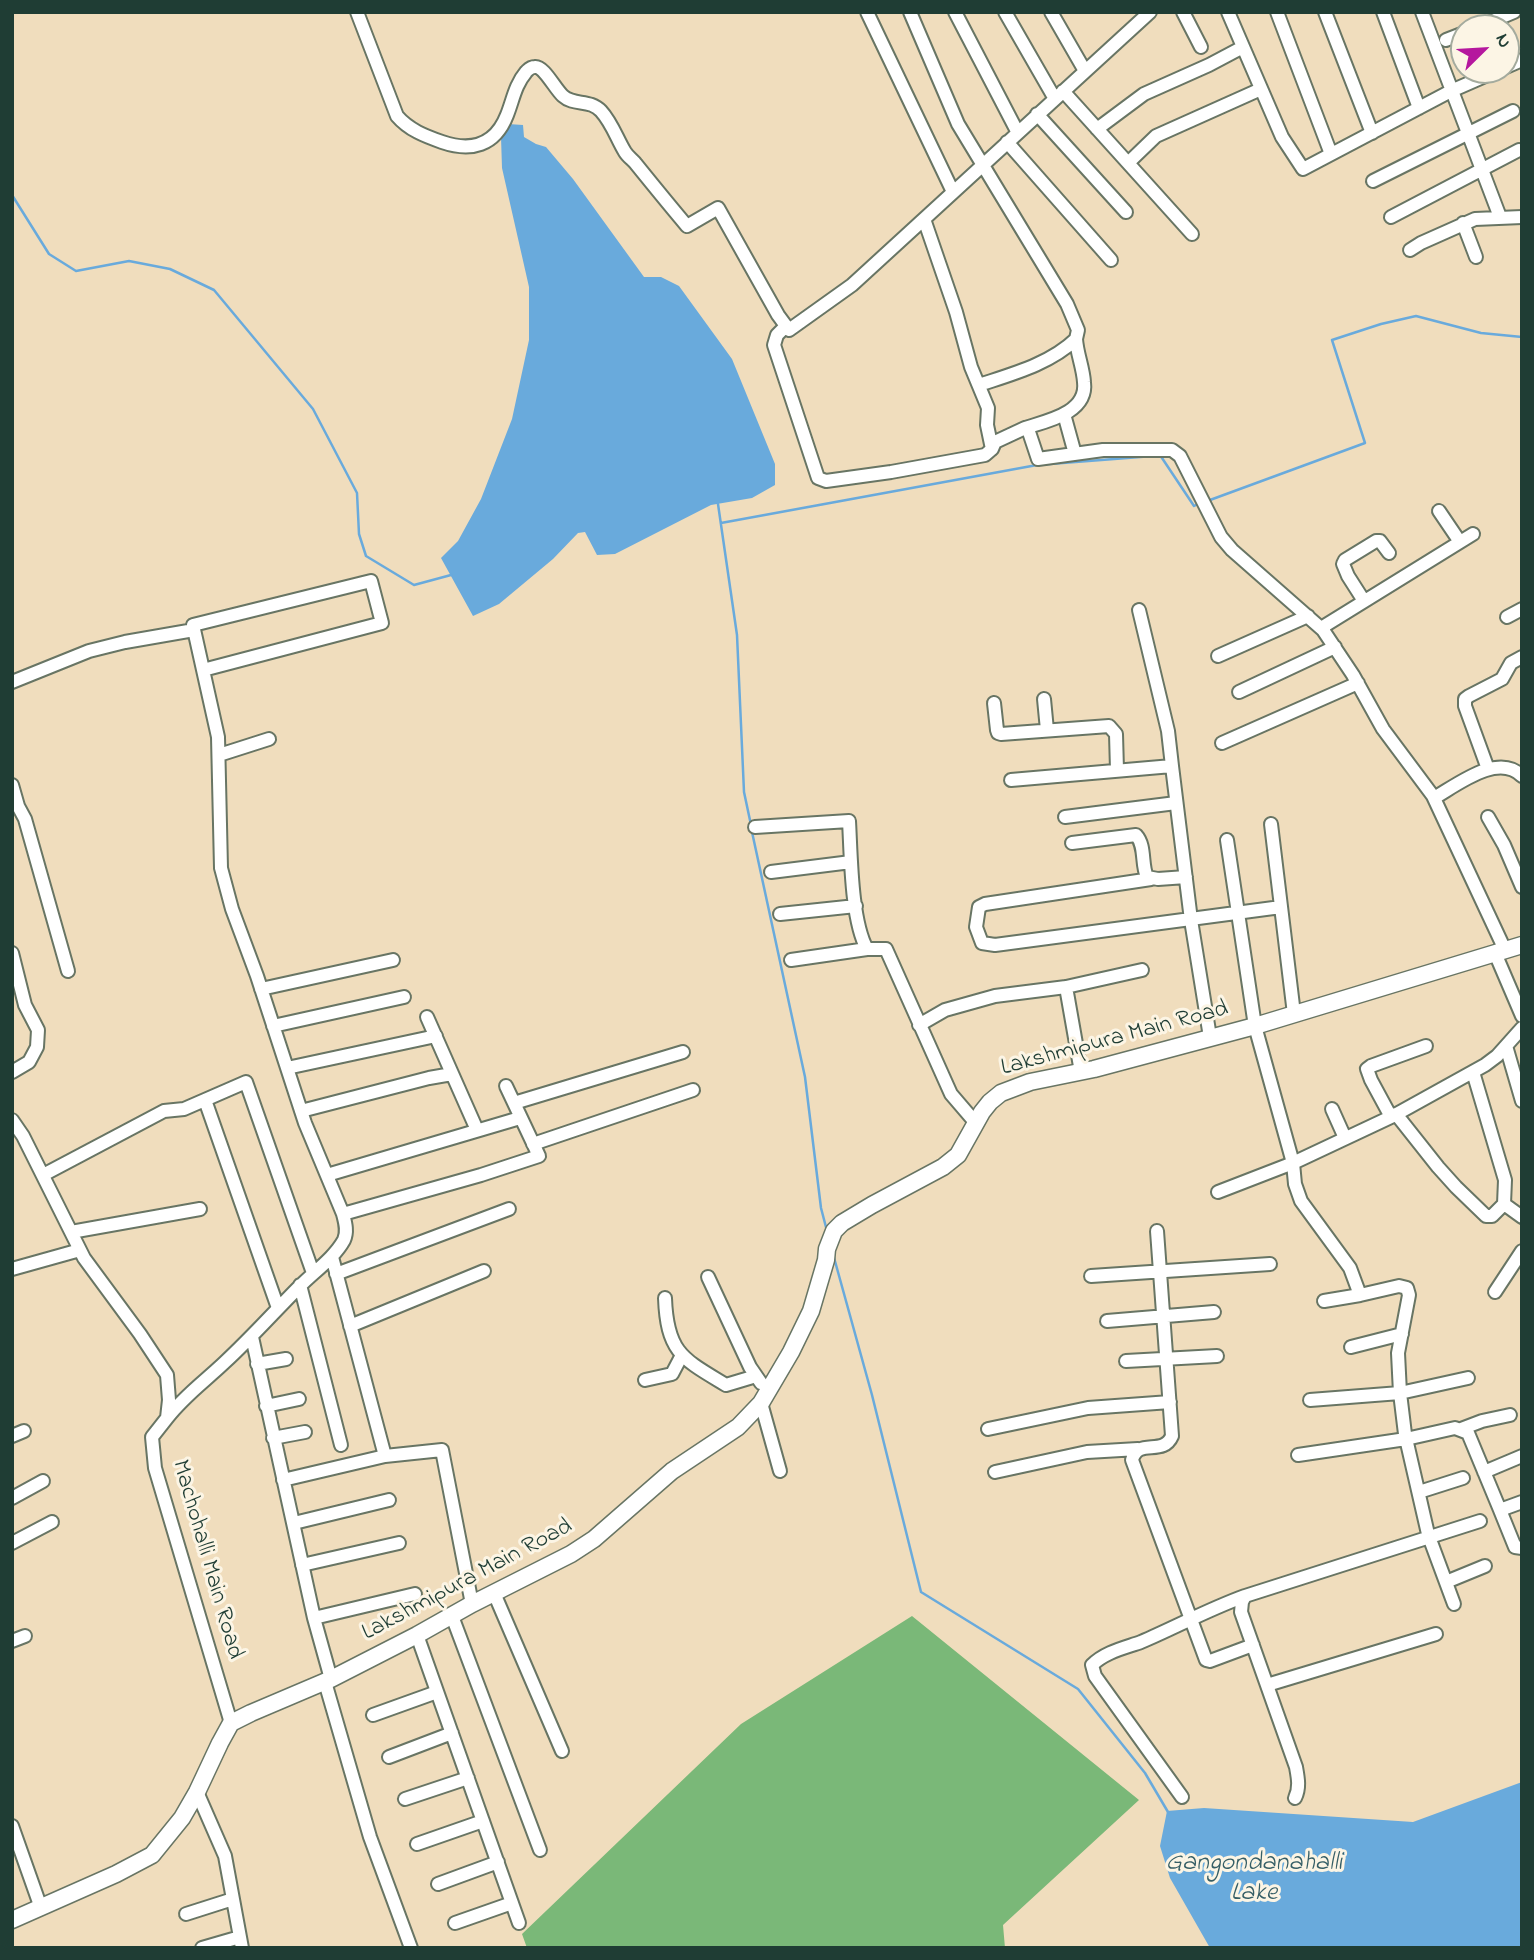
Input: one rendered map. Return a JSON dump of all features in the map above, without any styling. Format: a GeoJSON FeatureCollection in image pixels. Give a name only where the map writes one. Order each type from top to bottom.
{"type":"FeatureCollection","features":[{"type":"Feature","properties":{"kind":"main road","name":"Lakshmipura Main Road"},"geometry":{"type":"LineString","coordinates":[[231,1723],[328,1681],[571,1554],[594,1539],[672,1471],[748,1419],[764,1398],[811,1311],[834,1231],[842,1223],[943,1167],[958,1155],[975,1122],[989,1102],[1001,1093],[1030,1082],[1081,1072],[1255,1026],[1522,945]]}},
{"type":"Feature","properties":{"kind":"main road"},"geometry":{"type":"LineString","coordinates":[[12,1920],[152,1855],[175,1827],[197,1792],[231,1723]]}},
{"type":"Feature","properties":{"kind":"street"},"geometry":{"type":"LineString","coordinates":[[357,12],[397,116],[405,125],[424,136],[460,146],[487,142],[502,126],[516,87],[534,66],[540,67],[547,74],[553,86],[567,100],[590,103],[597,107],[626,153],[687,226],[718,208],[789,330],[852,285],[1150,12]]}},
{"type":"Feature","properties":{"kind":"street"},"geometry":{"type":"LineString","coordinates":[[867,12],[953,192]]}},
{"type":"Feature","properties":{"kind":"street"},"geometry":{"type":"LineString","coordinates":[[786,326],[777,335],[775,345],[818,478],[826,481],[985,455],[995,442],[1064,414],[1080,401],[1084,393],[1085,385],[1077,356],[1076,339],[1079,330],[1067,304],[958,124],[910,12]]}},
{"type":"Feature","properties":{"kind":"street"},"geometry":{"type":"LineString","coordinates":[[955,12],[1018,133]]}},
{"type":"Feature","properties":{"kind":"street"},"geometry":{"type":"LineString","coordinates":[[1005,12],[1059,95],[1097,129],[1192,234]]}},
{"type":"Feature","properties":{"kind":"street"},"geometry":{"type":"LineString","coordinates":[[1051,12],[1085,71]]}},
{"type":"Feature","properties":{"kind":"street"},"geometry":{"type":"LineString","coordinates":[[1183,12],[1201,47]]}},
{"type":"Feature","properties":{"kind":"street"},"geometry":{"type":"LineString","coordinates":[[1228,12],[1282,137],[1303,169],[1467,84]]}},
{"type":"Feature","properties":{"kind":"street"},"geometry":{"type":"LineString","coordinates":[[1277,12],[1331,154]]}},
{"type":"Feature","properties":{"kind":"street"},"geometry":{"type":"LineString","coordinates":[[1325,12],[1372,133]]}},
{"type":"Feature","properties":{"kind":"street"},"geometry":{"type":"LineString","coordinates":[[1383,12],[1419,108]]}},
{"type":"Feature","properties":{"kind":"street"},"geometry":{"type":"LineString","coordinates":[[1422,12],[1500,217]]}},
{"type":"Feature","properties":{"kind":"street"},"geometry":{"type":"LineString","coordinates":[[1446,40],[1450,38]]}},
{"type":"Feature","properties":{"kind":"street"},"geometry":{"type":"LineString","coordinates":[[1097,129],[1144,94],[1243,47]]}},
{"type":"Feature","properties":{"kind":"street"},"geometry":{"type":"LineString","coordinates":[[1128,163],[1156,136],[1261,89]]}},
{"type":"Feature","properties":{"kind":"street"},"geometry":{"type":"LineString","coordinates":[[1373,181],[1513,111]]}},
{"type":"Feature","properties":{"kind":"street"},"geometry":{"type":"LineString","coordinates":[[1037,114],[1126,212]]}},
{"type":"Feature","properties":{"kind":"street"},"geometry":{"type":"LineString","coordinates":[[1007,142],[1111,260]]}},
{"type":"Feature","properties":{"kind":"street"},"geometry":{"type":"LineString","coordinates":[[1391,217],[1519,150]]}},
{"type":"Feature","properties":{"kind":"street"},"geometry":{"type":"LineString","coordinates":[[1410,250],[1475,219],[1522,217]]}},
{"type":"Feature","properties":{"kind":"street"},"geometry":{"type":"LineString","coordinates":[[924,219],[956,312],[971,367],[988,408],[987,425],[992,449]]}},
{"type":"Feature","properties":{"kind":"street"},"geometry":{"type":"LineString","coordinates":[[1463,223],[1476,257]]}},
{"type":"Feature","properties":{"kind":"street"},"geometry":{"type":"LineString","coordinates":[[979,385],[1042,362],[1076,339]]}},
{"type":"Feature","properties":{"kind":"street"},"geometry":{"type":"LineString","coordinates":[[1064,414],[1075,454]]}},
{"type":"Feature","properties":{"kind":"street"},"geometry":{"type":"LineString","coordinates":[[1025,428],[1029,432],[1038,459],[1103,450],[1172,450],[1180,456],[1221,537],[1232,550],[1321,628],[1358,683],[1383,729],[1434,798],[1500,951],[1522,1016]]}},
{"type":"Feature","properties":{"kind":"street"},"geometry":{"type":"LineString","coordinates":[[1439,511],[1460,542]]}},
{"type":"Feature","properties":{"kind":"street"},"geometry":{"type":"LineString","coordinates":[[1321,628],[1473,534]]}},
{"type":"Feature","properties":{"kind":"street"},"geometry":{"type":"LineString","coordinates":[[1364,601],[1348,576],[1343,564],[1345,560],[1376,541],[1381,541],[1389,553]]}},
{"type":"Feature","properties":{"kind":"street"},"geometry":{"type":"LineString","coordinates":[[167,1418],[181,1399],[252,1337],[300,1285],[332,1256],[345,1237],[346,1228],[343,1214],[301,1111],[232,909],[221,868],[218,737],[194,631],[193,625],[371,581],[382,623],[203,670]]}},
{"type":"Feature","properties":{"kind":"street"},"geometry":{"type":"LineString","coordinates":[[1507,617],[1522,609]]}},
{"type":"Feature","properties":{"kind":"street"},"geometry":{"type":"LineString","coordinates":[[1139,610],[1168,731],[1191,920],[1210,1038]]}},
{"type":"Feature","properties":{"kind":"street"},"geometry":{"type":"LineString","coordinates":[[1218,656],[1308,616]]}},
{"type":"Feature","properties":{"kind":"street"},"geometry":{"type":"LineString","coordinates":[[12,682],[89,652],[125,642],[194,631]]}},
{"type":"Feature","properties":{"kind":"street"},"geometry":{"type":"LineString","coordinates":[[1239,692],[1335,647]]}},
{"type":"Feature","properties":{"kind":"street"},"geometry":{"type":"LineString","coordinates":[[1488,769],[1465,706],[1465,699],[1502,679],[1511,663],[1522,657]]}},
{"type":"Feature","properties":{"kind":"street"},"geometry":{"type":"LineString","coordinates":[[1222,743],[1358,683]]}},
{"type":"Feature","properties":{"kind":"street"},"geometry":{"type":"LineString","coordinates":[[1044,699],[1047,730]]}},
{"type":"Feature","properties":{"kind":"street"},"geometry":{"type":"LineString","coordinates":[[995,703],[998,733],[1109,726],[1116,734],[1117,770]]}},
{"type":"Feature","properties":{"kind":"street"},"geometry":{"type":"LineString","coordinates":[[219,755],[269,739]]}},
{"type":"Feature","properties":{"kind":"street"},"geometry":{"type":"LineString","coordinates":[[1012,780],[1172,766]]}},
{"type":"Feature","properties":{"kind":"street"},"geometry":{"type":"LineString","coordinates":[[1434,798],[1488,769],[1510,767],[1522,776]]}},
{"type":"Feature","properties":{"kind":"street"},"geometry":{"type":"LineString","coordinates":[[12,785],[15,807],[25,819],[68,971]]}},
{"type":"Feature","properties":{"kind":"street"},"geometry":{"type":"LineString","coordinates":[[1065,817],[1176,803]]}},
{"type":"Feature","properties":{"kind":"street"},"geometry":{"type":"LineString","coordinates":[[1488,817],[1504,845],[1522,887]]}},
{"type":"Feature","properties":{"kind":"street"},"geometry":{"type":"LineString","coordinates":[[755,827],[849,821],[860,937],[867,949]]}},
{"type":"Feature","properties":{"kind":"street"},"geometry":{"type":"LineString","coordinates":[[1271,824],[1294,1014]]}},
{"type":"Feature","properties":{"kind":"street"},"geometry":{"type":"LineString","coordinates":[[1072,843],[1136,835],[1142,845],[1144,870],[1151,879]]}},
{"type":"Feature","properties":{"kind":"street"},"geometry":{"type":"LineString","coordinates":[[1227,840],[1255,1026],[1293,1163],[1295,1184],[1301,1201],[1350,1268],[1360,1295]]}},
{"type":"Feature","properties":{"kind":"street"},"geometry":{"type":"LineString","coordinates":[[771,872],[851,862]]}},
{"type":"Feature","properties":{"kind":"street"},"geometry":{"type":"LineString","coordinates":[[1186,877],[1151,879],[985,904],[979,907],[975,927],[982,943],[995,945],[1281,907]]}},
{"type":"Feature","properties":{"kind":"street"},"geometry":{"type":"LineString","coordinates":[[780,914],[856,906]]}},
{"type":"Feature","properties":{"kind":"street"},"geometry":{"type":"LineString","coordinates":[[791,960],[867,949],[886,949],[951,1094],[975,1122]]}},
{"type":"Feature","properties":{"kind":"street"},"geometry":{"type":"LineString","coordinates":[[12,953],[25,1005],[38,1030],[37,1047],[29,1062],[12,1072]]}},
{"type":"Feature","properties":{"kind":"street"},"geometry":{"type":"LineString","coordinates":[[261,989],[393,960]]}},
{"type":"Feature","properties":{"kind":"street"},"geometry":{"type":"LineString","coordinates":[[919,1025],[945,1010],[995,996],[1066,987],[1142,971]]}},
{"type":"Feature","properties":{"kind":"street"},"geometry":{"type":"LineString","coordinates":[[1066,987],[1081,1072]]}},
{"type":"Feature","properties":{"kind":"street"},"geometry":{"type":"LineString","coordinates":[[273,1026],[404,997]]}},
{"type":"Feature","properties":{"kind":"street"},"geometry":{"type":"LineString","coordinates":[[428,1017],[477,1130]]}},
{"type":"Feature","properties":{"kind":"street"},"geometry":{"type":"LineString","coordinates":[[1218,1192],[1293,1163],[1393,1115],[1473,1072],[1497,1056],[1522,1028]]}},
{"type":"Feature","properties":{"kind":"street"},"geometry":{"type":"LineString","coordinates":[[287,1068],[436,1036]]}},
{"type":"Feature","properties":{"kind":"street"},"geometry":{"type":"LineString","coordinates":[[1426,1046],[1371,1066],[1367,1069],[1371,1080],[1393,1115],[1447,1177],[1486,1216],[1492,1216],[1504,1204],[1504,1180],[1473,1072]]}},
{"type":"Feature","properties":{"kind":"street"},"geometry":{"type":"LineString","coordinates":[[1506,1046],[1522,1101]]}},
{"type":"Feature","properties":{"kind":"street"},"geometry":{"type":"LineString","coordinates":[[514,1103],[682,1052]]}},
{"type":"Feature","properties":{"kind":"street"},"geometry":{"type":"LineString","coordinates":[[301,1111],[453,1074]]}},
{"type":"Feature","properties":{"kind":"street"},"geometry":{"type":"LineString","coordinates":[[43,1175],[164,1111],[184,1110],[246,1082],[313,1273]]}},
{"type":"Feature","properties":{"kind":"street"},"geometry":{"type":"LineString","coordinates":[[343,1214],[539,1156],[506,1086]]}},
{"type":"Feature","properties":{"kind":"street"},"geometry":{"type":"LineString","coordinates":[[533,1144],[693,1090]]}},
{"type":"Feature","properties":{"kind":"street"},"geometry":{"type":"LineString","coordinates":[[205,1100],[278,1308]]}},
{"type":"Feature","properties":{"kind":"street"},"geometry":{"type":"LineString","coordinates":[[1332,1109],[1345,1138]]}},
{"type":"Feature","properties":{"kind":"street"},"geometry":{"type":"LineString","coordinates":[[327,1175],[520,1118]]}},
{"type":"Feature","properties":{"kind":"street","name":"Machohalli Main Road"},"geometry":{"type":"LineString","coordinates":[[12,1120],[23,1136],[80,1250],[167,1376],[167,1418],[152,1437],[155,1468],[231,1723]]}},
{"type":"Feature","properties":{"kind":"street"},"geometry":{"type":"LineString","coordinates":[[1504,1204],[1522,1217]]}},
{"type":"Feature","properties":{"kind":"street"},"geometry":{"type":"LineString","coordinates":[[71,1232],[200,1209]]}},
{"type":"Feature","properties":{"kind":"street"},"geometry":{"type":"LineString","coordinates":[[337,1274],[509,1209]]}},
{"type":"Feature","properties":{"kind":"street"},"geometry":{"type":"LineString","coordinates":[[995,1472],[1087,1452],[1138,1449],[1169,1443],[1172,1430],[1157,1231]]}},
{"type":"Feature","properties":{"kind":"street"},"geometry":{"type":"LineString","coordinates":[[12,1269],[80,1250]]}},
{"type":"Feature","properties":{"kind":"street"},"geometry":{"type":"LineString","coordinates":[[1496,1292],[1522,1251]]}},
{"type":"Feature","properties":{"kind":"street"},"geometry":{"type":"LineString","coordinates":[[332,1256],[385,1456]]}},
{"type":"Feature","properties":{"kind":"street"},"geometry":{"type":"LineString","coordinates":[[1091,1276],[1270,1264]]}},
{"type":"Feature","properties":{"kind":"street"},"geometry":{"type":"LineString","coordinates":[[350,1326],[484,1271]]}},
{"type":"Feature","properties":{"kind":"street"},"geometry":{"type":"LineString","coordinates":[[708,1277],[756,1376],[764,1398],[780,1471]]}},
{"type":"Feature","properties":{"kind":"street"},"geometry":{"type":"LineString","coordinates":[[300,1285],[341,1445]]}},
{"type":"Feature","properties":{"kind":"street"},"geometry":{"type":"LineString","coordinates":[[1324,1301],[1399,1286],[1407,1287],[1409,1295],[1398,1353],[1406,1438],[1430,1538],[1454,1604]]}},
{"type":"Feature","properties":{"kind":"street"},"geometry":{"type":"LineString","coordinates":[[665,1298],[666,1324],[672,1341],[682,1355],[726,1385],[756,1376]]}},
{"type":"Feature","properties":{"kind":"street"},"geometry":{"type":"LineString","coordinates":[[1107,1321],[1214,1312]]}},
{"type":"Feature","properties":{"kind":"street"},"geometry":{"type":"LineString","coordinates":[[1351,1347],[1402,1334]]}},
{"type":"Feature","properties":{"kind":"street"},"geometry":{"type":"LineString","coordinates":[[252,1337],[328,1681],[370,1837],[411,1948]]}},
{"type":"Feature","properties":{"kind":"street"},"geometry":{"type":"LineString","coordinates":[[645,1380],[672,1374],[682,1355]]}},
{"type":"Feature","properties":{"kind":"street"},"geometry":{"type":"LineString","coordinates":[[1126,1361],[1217,1356]]}},
{"type":"Feature","properties":{"kind":"street"},"geometry":{"type":"LineString","coordinates":[[257,1364],[286,1359]]}},
{"type":"Feature","properties":{"kind":"street"},"geometry":{"type":"LineString","coordinates":[[1311,1400],[1400,1393],[1468,1378]]}},
{"type":"Feature","properties":{"kind":"street"},"geometry":{"type":"LineString","coordinates":[[266,1406],[299,1399]]}},
{"type":"Feature","properties":{"kind":"street"},"geometry":{"type":"LineString","coordinates":[[988,1429],[1088,1408],[1170,1402]]}},
{"type":"Feature","properties":{"kind":"street"},"geometry":{"type":"LineString","coordinates":[[1461,1429],[1482,1420],[1510,1415]]}},
{"type":"Feature","properties":{"kind":"street"},"geometry":{"type":"LineString","coordinates":[[1298,1455],[1461,1429],[1468,1433],[1515,1547],[1522,1548]]}},
{"type":"Feature","properties":{"kind":"street"},"geometry":{"type":"LineString","coordinates":[[273,1438],[305,1432]]}},
{"type":"Feature","properties":{"kind":"street"},"geometry":{"type":"LineString","coordinates":[[1138,1449],[1132,1460],[1136,1474],[1206,1660],[1210,1661],[1253,1645]]}},
{"type":"Feature","properties":{"kind":"street"},"geometry":{"type":"LineString","coordinates":[[283,1480],[385,1456],[442,1450],[472,1604]]}},
{"type":"Feature","properties":{"kind":"street"},"geometry":{"type":"LineString","coordinates":[[1484,1472],[1522,1455]]}},
{"type":"Feature","properties":{"kind":"street"},"geometry":{"type":"LineString","coordinates":[[1419,1492],[1463,1478]]}},
{"type":"Feature","properties":{"kind":"street"},"geometry":{"type":"LineString","coordinates":[[12,1498],[43,1481]]}},
{"type":"Feature","properties":{"kind":"street"},"geometry":{"type":"LineString","coordinates":[[293,1523],[390,1500]]}},
{"type":"Feature","properties":{"kind":"street"},"geometry":{"type":"LineString","coordinates":[[1500,1510],[1522,1502]]}},
{"type":"Feature","properties":{"kind":"street"},"geometry":{"type":"LineString","coordinates":[[1182,1797],[1095,1676],[1092,1665],[1099,1658],[1245,1596],[1480,1521]]}},
{"type":"Feature","properties":{"kind":"street"},"geometry":{"type":"LineString","coordinates":[[12,1543],[52,1522]]}},
{"type":"Feature","properties":{"kind":"street"},"geometry":{"type":"LineString","coordinates":[[302,1565],[399,1543]]}},
{"type":"Feature","properties":{"kind":"street"},"geometry":{"type":"LineString","coordinates":[[1446,1582],[1485,1566]]}},
{"type":"Feature","properties":{"kind":"street"},"geometry":{"type":"LineString","coordinates":[[494,1593],[562,1751]]}},
{"type":"Feature","properties":{"kind":"street"},"geometry":{"type":"LineString","coordinates":[[314,1618],[415,1594]]}},
{"type":"Feature","properties":{"kind":"street"},"geometry":{"type":"LineString","coordinates":[[1245,1596],[1241,1612],[1296,1767],[1298,1792],[1295,1798]]}},
{"type":"Feature","properties":{"kind":"street"},"geometry":{"type":"LineString","coordinates":[[452,1616],[540,1850]]}},
{"type":"Feature","properties":{"kind":"street"},"geometry":{"type":"LineString","coordinates":[[1267,1685],[1436,1634]]}},
{"type":"Feature","properties":{"kind":"street"},"geometry":{"type":"LineString","coordinates":[[417,1635],[519,1923]]}},
{"type":"Feature","properties":{"kind":"street"},"geometry":{"type":"LineString","coordinates":[[12,1641],[25,1636]]}},
{"type":"Feature","properties":{"kind":"street"},"geometry":{"type":"LineString","coordinates":[[373,1715],[437,1692]]}},
{"type":"Feature","properties":{"kind":"street"},"geometry":{"type":"LineString","coordinates":[[389,1757],[452,1733]]}},
{"type":"Feature","properties":{"kind":"street"},"geometry":{"type":"LineString","coordinates":[[405,1799],[467,1778]]}},
{"type":"Feature","properties":{"kind":"street"},"geometry":{"type":"LineString","coordinates":[[197,1792],[225,1856],[241,1942],[202,1948]]}},
{"type":"Feature","properties":{"kind":"street"},"geometry":{"type":"LineString","coordinates":[[417,1844],[483,1821]]}},
{"type":"Feature","properties":{"kind":"street"},"geometry":{"type":"LineString","coordinates":[[12,1826],[41,1908]]}},
{"type":"Feature","properties":{"kind":"street"},"geometry":{"type":"LineString","coordinates":[[438,1884],[498,1862]]}},
{"type":"Feature","properties":{"kind":"street"},"geometry":{"type":"LineString","coordinates":[[186,1914],[233,1899]]}},
{"type":"Feature","properties":{"kind":"street"},"geometry":{"type":"LineString","coordinates":[[455,1923],[512,1903]]}},
{"type":"Feature","properties":{"kind":"green space"},"geometry":{"type":"Polygon","coordinates":[[[912,1616],[1139,1800],[1003,1925],[1005,1948],[527,1948],[522,1934],[741,1724],[912,1616]]]}},
{"type":"Feature","properties":{"kind":"water"},"geometry":{"type":"Polygon","coordinates":[[[508,124],[523,125],[524,137],[546,147],[573,179],[644,277],[661,277],[679,286],[732,359],[775,464],[775,485],[752,498],[711,505],[615,554],[597,555],[585,532],[578,533],[553,559],[499,604],[473,616],[441,558],[458,541],[481,499],[512,419],[529,340],[529,287],[502,168],[501,137],[508,124]]]}},
{"type":"Feature","properties":{"kind":"water","name":"Gangondanahalli Lake"},"geometry":{"type":"Polygon","coordinates":[[[1522,1782],[1522,1948],[1210,1948],[1170,1878],[1160,1846],[1167,1811],[1204,1808],[1413,1822],[1522,1782]]]}},
{"type":"Feature","properties":{"kind":"waterway"},"geometry":{"type":"LineString","coordinates":[[12,195],[49,254],[76,271],[129,261],[170,269],[214,290],[313,409],[357,493],[359,534],[366,556],[414,585],[451,575]]}},
{"type":"Feature","properties":{"kind":"waterway"},"geometry":{"type":"LineString","coordinates":[[1210,500],[1365,443],[1332,340],[1416,316],[1481,333],[1522,337]]}},
{"type":"Feature","properties":{"kind":"waterway"},"geometry":{"type":"LineString","coordinates":[[1160,455],[1194,506],[1196,505]]}},
{"type":"Feature","properties":{"kind":"waterway"},"geometry":{"type":"LineString","coordinates":[[721,523],[1037,465],[1153,456]]}},
{"type":"Feature","properties":{"kind":"waterway"},"geometry":{"type":"LineString","coordinates":[[717,502],[737,635],[744,792],[751,825]]}},
{"type":"Feature","properties":{"kind":"waterway"},"geometry":{"type":"LineString","coordinates":[[752,832],[805,1077],[821,1208],[827,1231]]}},
{"type":"Feature","properties":{"kind":"waterway"},"geometry":{"type":"LineString","coordinates":[[833,1254],[872,1395],[921,1592],[1078,1689],[1145,1773],[1168,1812]]}}]}
